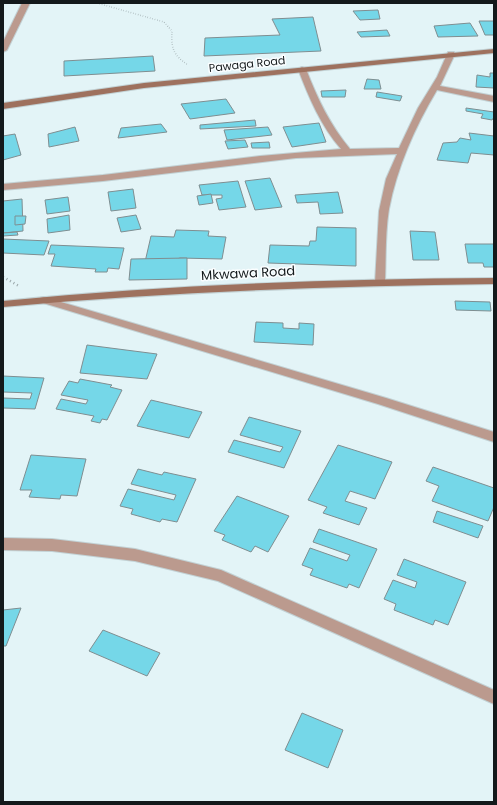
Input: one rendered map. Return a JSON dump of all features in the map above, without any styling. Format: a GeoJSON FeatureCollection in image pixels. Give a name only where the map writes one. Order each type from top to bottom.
{"type":"FeatureCollection","features":[{"type":"Feature","properties":{"kind":"main road","name":"Pawaga Road"},"geometry":{"type":"LineString","coordinates":[[3,106],[87,92],[302,69],[494,51]]}},
{"type":"Feature","properties":{"kind":"main road","name":"Mkwawa Road"},"geometry":{"type":"LineString","coordinates":[[3,304],[245,286],[380,282],[494,281]]}},
{"type":"Feature","properties":{"kind":"street"},"geometry":{"type":"LineString","coordinates":[[3,50],[26,3]]}},
{"type":"Feature","properties":{"kind":"street"},"geometry":{"type":"LineString","coordinates":[[380,282],[384,211],[391,178],[422,108],[451,54]]}},
{"type":"Feature","properties":{"kind":"street"},"geometry":{"type":"LineString","coordinates":[[302,69],[310,91],[332,133],[347,152]]}},
{"type":"Feature","properties":{"kind":"street"},"geometry":{"type":"LineString","coordinates":[[434,88],[494,98]]}},
{"type":"Feature","properties":{"kind":"street"},"geometry":{"type":"LineString","coordinates":[[3,187],[89,180],[245,159],[310,153],[403,151]]}},
{"type":"Feature","properties":{"kind":"street"},"geometry":{"type":"LineString","coordinates":[[44,300],[382,401],[494,437]]}},
{"type":"Feature","properties":{"kind":"street"},"geometry":{"type":"LineString","coordinates":[[3,544],[52,545],[135,555],[221,576],[494,697]]}},
{"type":"Feature","properties":{"kind":"path"},"geometry":{"type":"LineString","coordinates":[[97,3],[164,22],[171,27],[172,32],[170,44],[174,52],[184,62],[208,79]]}},
{"type":"Feature","properties":{"kind":"building"},"geometry":{"type":"Polygon","coordinates":[[[378,10],[380,19],[360,20],[353,11],[378,10]]]}},
{"type":"Feature","properties":{"kind":"building"},"geometry":{"type":"Polygon","coordinates":[[[313,17],[321,51],[204,56],[205,38],[280,35],[272,19],[313,17]]]}},
{"type":"Feature","properties":{"kind":"building"},"geometry":{"type":"Polygon","coordinates":[[[479,21],[494,21],[494,35],[485,35],[479,21]]]}},
{"type":"Feature","properties":{"kind":"building"},"geometry":{"type":"Polygon","coordinates":[[[470,23],[478,36],[438,37],[434,26],[470,23]]]}},
{"type":"Feature","properties":{"kind":"building"},"geometry":{"type":"Polygon","coordinates":[[[387,30],[390,36],[361,37],[357,32],[387,30]]]}},
{"type":"Feature","properties":{"kind":"building"},"geometry":{"type":"Polygon","coordinates":[[[153,56],[155,71],[64,76],[64,61],[153,56]]]}},
{"type":"Feature","properties":{"kind":"building"},"geometry":{"type":"Polygon","coordinates":[[[490,73],[494,73],[494,88],[476,87],[477,75],[490,77],[490,73]]]}},
{"type":"Feature","properties":{"kind":"building"},"geometry":{"type":"Polygon","coordinates":[[[367,79],[379,80],[381,89],[364,89],[367,79]]]}},
{"type":"Feature","properties":{"kind":"building"},"geometry":{"type":"Polygon","coordinates":[[[346,90],[345,97],[322,97],[321,91],[346,90]]]}},
{"type":"Feature","properties":{"kind":"building"},"geometry":{"type":"Polygon","coordinates":[[[377,92],[402,96],[400,101],[376,97],[377,92]]]}},
{"type":"Feature","properties":{"kind":"building"},"geometry":{"type":"Polygon","coordinates":[[[226,99],[235,113],[190,119],[181,104],[226,99]]]}},
{"type":"Feature","properties":{"kind":"building"},"geometry":{"type":"Polygon","coordinates":[[[466,108],[494,112],[494,117],[492,120],[481,118],[483,114],[466,111],[466,108]]]}},
{"type":"Feature","properties":{"kind":"building"},"geometry":{"type":"Polygon","coordinates":[[[255,120],[256,126],[200,129],[200,125],[255,120]]]}},
{"type":"Feature","properties":{"kind":"building"},"geometry":{"type":"Polygon","coordinates":[[[319,123],[326,142],[292,147],[283,127],[319,123]]]}},
{"type":"Feature","properties":{"kind":"building"},"geometry":{"type":"Polygon","coordinates":[[[161,124],[167,132],[118,138],[121,128],[161,124]]]}},
{"type":"Feature","properties":{"kind":"building"},"geometry":{"type":"Polygon","coordinates":[[[75,127],[79,141],[49,147],[48,134],[75,127]]]}},
{"type":"Feature","properties":{"kind":"building"},"geometry":{"type":"Polygon","coordinates":[[[268,127],[272,135],[227,140],[224,130],[268,127]]]}},
{"type":"Feature","properties":{"kind":"building"},"geometry":{"type":"Polygon","coordinates":[[[469,133],[494,136],[494,155],[471,153],[468,163],[437,160],[443,143],[457,142],[460,138],[471,140],[469,133]]]}},
{"type":"Feature","properties":{"kind":"building"},"geometry":{"type":"Polygon","coordinates":[[[15,134],[21,155],[3,160],[3,136],[15,134]]]}},
{"type":"Feature","properties":{"kind":"building"},"geometry":{"type":"Polygon","coordinates":[[[245,140],[248,147],[228,149],[225,141],[245,140]]]}},
{"type":"Feature","properties":{"kind":"building"},"geometry":{"type":"Polygon","coordinates":[[[269,142],[270,148],[252,148],[251,143],[269,142]]]}},
{"type":"Feature","properties":{"kind":"building"},"geometry":{"type":"Polygon","coordinates":[[[270,178],[282,207],[255,210],[245,181],[270,178]]]}},
{"type":"Feature","properties":{"kind":"building"},"geometry":{"type":"Polygon","coordinates":[[[238,181],[246,207],[219,210],[216,199],[222,198],[222,195],[202,195],[199,185],[238,181]]]}},
{"type":"Feature","properties":{"kind":"building"},"geometry":{"type":"Polygon","coordinates":[[[133,189],[136,208],[111,211],[108,192],[133,189]]]}},
{"type":"Feature","properties":{"kind":"building"},"geometry":{"type":"Polygon","coordinates":[[[338,192],[343,213],[320,214],[318,202],[297,203],[295,195],[338,192]]]}},
{"type":"Feature","properties":{"kind":"building"},"geometry":{"type":"Polygon","coordinates":[[[211,194],[213,203],[199,205],[197,196],[211,194]]]}},
{"type":"Feature","properties":{"kind":"building"},"geometry":{"type":"Polygon","coordinates":[[[68,197],[70,211],[47,214],[45,200],[68,197]]]}},
{"type":"Feature","properties":{"kind":"building"},"geometry":{"type":"Polygon","coordinates":[[[22,199],[23,231],[3,233],[3,201],[22,199]]]}},
{"type":"Feature","properties":{"kind":"building"},"geometry":{"type":"Polygon","coordinates":[[[69,215],[70,230],[48,233],[47,219],[69,215]]]}},
{"type":"Feature","properties":{"kind":"building"},"geometry":{"type":"Polygon","coordinates":[[[136,215],[141,229],[121,232],[117,218],[136,215]]]}},
{"type":"Feature","properties":{"kind":"building"},"geometry":{"type":"Polygon","coordinates":[[[15,216],[26,216],[25,224],[15,225],[15,216]]]}},
{"type":"Feature","properties":{"kind":"building"},"geometry":{"type":"Polygon","coordinates":[[[317,227],[356,228],[356,266],[268,263],[270,245],[309,246],[310,241],[316,241],[317,227]]]}},
{"type":"Feature","properties":{"kind":"building"},"geometry":{"type":"Polygon","coordinates":[[[176,230],[209,231],[208,236],[226,237],[222,259],[180,258],[164,263],[145,262],[151,236],[174,237],[176,230]]]}},
{"type":"Feature","properties":{"kind":"building"},"geometry":{"type":"Polygon","coordinates":[[[410,231],[435,232],[439,260],[413,260],[410,231]]]}},
{"type":"Feature","properties":{"kind":"building"},"geometry":{"type":"Polygon","coordinates":[[[17,232],[18,235],[3,236],[3,233],[17,232]]]}},
{"type":"Feature","properties":{"kind":"building"},"geometry":{"type":"Polygon","coordinates":[[[3,239],[49,241],[44,255],[3,253],[3,239]]]}},
{"type":"Feature","properties":{"kind":"building"},"geometry":{"type":"Polygon","coordinates":[[[465,244],[494,244],[494,267],[484,267],[483,263],[468,263],[465,244]]]}},
{"type":"Feature","properties":{"kind":"building"},"geometry":{"type":"Polygon","coordinates":[[[51,245],[124,248],[119,269],[108,268],[107,272],[95,272],[96,269],[51,266],[55,254],[48,254],[51,245]]]}},
{"type":"Feature","properties":{"kind":"building"},"geometry":{"type":"Polygon","coordinates":[[[187,258],[187,279],[129,280],[131,259],[187,258]]]}},
{"type":"Feature","properties":{"kind":"building"},"geometry":{"type":"Polygon","coordinates":[[[455,301],[490,302],[491,311],[456,310],[455,301]]]}},
{"type":"Feature","properties":{"kind":"building"},"geometry":{"type":"Polygon","coordinates":[[[256,322],[283,323],[283,328],[299,329],[299,323],[314,324],[313,345],[254,342],[256,322]]]}},
{"type":"Feature","properties":{"kind":"building"},"geometry":{"type":"Polygon","coordinates":[[[87,345],[157,354],[147,379],[80,373],[87,345]]]}},
{"type":"Feature","properties":{"kind":"building"},"geometry":{"type":"Polygon","coordinates":[[[3,376],[44,378],[35,409],[3,408],[3,398],[30,399],[32,393],[3,392],[3,376]]]}},
{"type":"Feature","properties":{"kind":"building"},"geometry":{"type":"Polygon","coordinates":[[[80,379],[112,385],[110,387],[122,390],[107,420],[102,419],[100,423],[91,421],[94,416],[56,409],[61,399],[86,404],[88,400],[61,395],[69,381],[78,383],[80,379]]]}},
{"type":"Feature","properties":{"kind":"building"},"geometry":{"type":"Polygon","coordinates":[[[151,400],[202,412],[189,438],[137,426],[151,400]]]}},
{"type":"Feature","properties":{"kind":"building"},"geometry":{"type":"Polygon","coordinates":[[[249,417],[301,431],[284,468],[228,452],[234,440],[280,452],[283,447],[240,435],[249,417]]]}},
{"type":"Feature","properties":{"kind":"building"},"geometry":{"type":"Polygon","coordinates":[[[338,445],[392,462],[375,499],[350,491],[345,501],[367,508],[359,525],[323,513],[327,507],[308,500],[338,445]]]}},
{"type":"Feature","properties":{"kind":"building"},"geometry":{"type":"Polygon","coordinates":[[[31,455],[86,459],[77,496],[61,495],[60,499],[29,497],[32,490],[20,490],[31,455]]]}},
{"type":"Feature","properties":{"kind":"building"},"geometry":{"type":"Polygon","coordinates":[[[433,467],[494,488],[494,507],[488,521],[432,501],[439,486],[426,481],[433,467]]]}},
{"type":"Feature","properties":{"kind":"building"},"geometry":{"type":"Polygon","coordinates":[[[138,469],[162,475],[164,472],[196,479],[177,522],[162,519],[160,522],[131,514],[133,509],[120,506],[128,489],[174,500],[176,495],[131,484],[138,469]]]}},
{"type":"Feature","properties":{"kind":"building"},"geometry":{"type":"Polygon","coordinates":[[[237,496],[289,516],[268,552],[255,546],[251,552],[222,540],[225,535],[214,531],[237,496]]]}},
{"type":"Feature","properties":{"kind":"building"},"geometry":{"type":"Polygon","coordinates":[[[437,511],[483,526],[478,538],[433,522],[437,511]]]}},
{"type":"Feature","properties":{"kind":"building"},"geometry":{"type":"Polygon","coordinates":[[[319,529],[377,549],[359,588],[349,584],[347,588],[310,575],[313,569],[302,565],[310,548],[347,561],[350,555],[313,542],[319,529]]]}},
{"type":"Feature","properties":{"kind":"building"},"geometry":{"type":"Polygon","coordinates":[[[404,559],[466,582],[448,625],[435,620],[433,625],[394,610],[396,604],[384,599],[393,580],[415,588],[417,582],[397,575],[404,559]]]}},
{"type":"Feature","properties":{"kind":"building"},"geometry":{"type":"Polygon","coordinates":[[[21,608],[6,646],[3,646],[3,610],[21,608]]]}},
{"type":"Feature","properties":{"kind":"building"},"geometry":{"type":"Polygon","coordinates":[[[103,630],[160,653],[147,676],[89,651],[103,630]]]}},
{"type":"Feature","properties":{"kind":"building"},"geometry":{"type":"Polygon","coordinates":[[[302,713],[343,730],[328,768],[285,750],[302,713]]]}}]}
